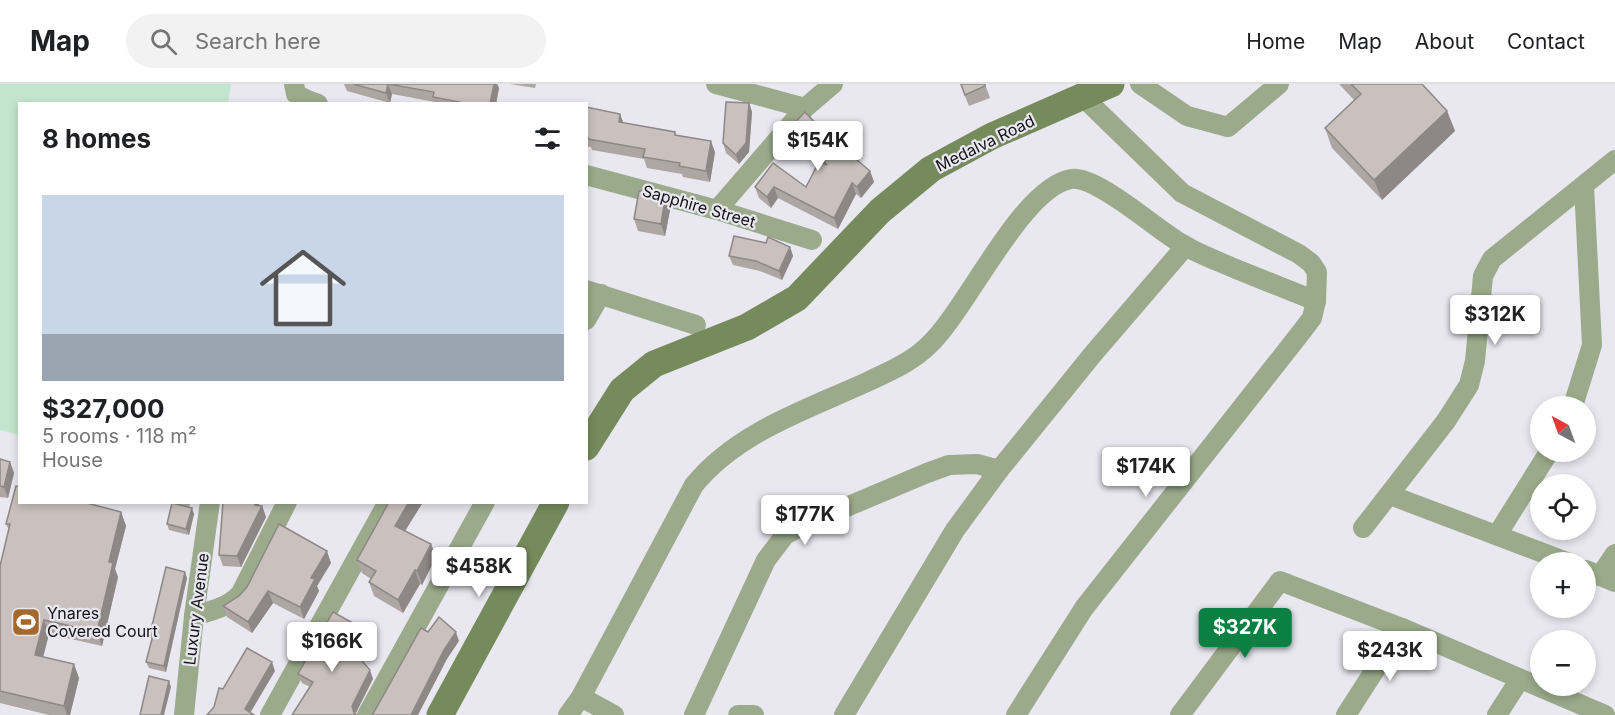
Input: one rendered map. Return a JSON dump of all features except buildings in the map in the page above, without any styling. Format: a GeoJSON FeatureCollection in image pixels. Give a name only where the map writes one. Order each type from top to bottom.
{"type":"FeatureCollection","features":[{"type":"Feature","properties":{"kind":"street"},"geometry":{"type":"LineString","coordinates":[[716,84],[805,108]]}},
{"type":"Feature","properties":{"kind":"street"},"geometry":{"type":"LineString","coordinates":[[717,210],[805,108],[833,84]]}},
{"type":"Feature","properties":{"kind":"street","name":"Medalva Road"},"geometry":{"type":"LineString","coordinates":[[588,444],[622,390],[654,364],[747,327],[797,298],[880,212],[932,169],[992,136],[1111,84]]}},
{"type":"Feature","properties":{"kind":"street"},"geometry":{"type":"LineString","coordinates":[[1140,84],[1187,116],[1228,127],[1279,84]]}},
{"type":"Feature","properties":{"kind":"street"},"geometry":{"type":"LineString","coordinates":[[295,89],[312,102]]}},
{"type":"Feature","properties":{"kind":"street"},"geometry":{"type":"LineString","coordinates":[[1016,715],[1083,608],[1312,318],[1316,301],[1317,272],[1311,263],[1299,254],[1182,193],[1083,97]]}},
{"type":"Feature","properties":{"kind":"street"},"geometry":{"type":"LineString","coordinates":[[1364,528],[1446,421],[1469,385],[1475,361],[1483,276],[1492,259],[1615,160]]}},
{"type":"Feature","properties":{"kind":"street","name":"Sapphire Street"},"geometry":{"type":"LineString","coordinates":[[588,176],[717,210],[812,240]]}},
{"type":"Feature","properties":{"kind":"street"},"geometry":{"type":"LineString","coordinates":[[568,715],[581,697],[694,485],[709,466],[746,438],[899,366],[928,346],[958,311],[1020,217],[1048,189],[1071,179],[1086,180],[1117,198],[1184,248],[1316,301]]}},
{"type":"Feature","properties":{"kind":"street"},"geometry":{"type":"LineString","coordinates":[[1576,396],[1592,345],[1584,186]]}},
{"type":"Feature","properties":{"kind":"street"},"geometry":{"type":"LineString","coordinates":[[843,715],[955,530],[999,470],[1093,354],[1184,248]]}},
{"type":"Feature","properties":{"kind":"street"},"geometry":{"type":"LineString","coordinates":[[588,312],[593,292],[696,325]]}},
{"type":"Feature","properties":{"kind":"street"},"geometry":{"type":"LineString","coordinates":[[1497,535],[1543,462]]}},
{"type":"Feature","properties":{"kind":"street"},"geometry":{"type":"LineString","coordinates":[[694,715],[766,560],[784,535],[949,465],[977,464],[999,470]]}},
{"type":"Feature","properties":{"kind":"street"},"geometry":{"type":"LineString","coordinates":[[1390,495],[1541,552]]}},
{"type":"Feature","properties":{"kind":"street","name":"Luxury Avenue"},"geometry":{"type":"LineString","coordinates":[[184,715],[194,616],[210,504]]}},
{"type":"Feature","properties":{"kind":"street"},"geometry":{"type":"LineString","coordinates":[[194,616],[233,602],[240,593],[286,504]]}},
{"type":"Feature","properties":{"kind":"street"},"geometry":{"type":"LineString","coordinates":[[270,715],[387,504]]}},
{"type":"Feature","properties":{"kind":"street"},"geometry":{"type":"LineString","coordinates":[[368,715],[484,504]]}},
{"type":"Feature","properties":{"kind":"street"},"geometry":{"type":"LineString","coordinates":[[440,715],[555,504]]}},
{"type":"Feature","properties":{"kind":"street"},"geometry":{"type":"LineString","coordinates":[[1600,576],[1615,554]]}},
{"type":"Feature","properties":{"kind":"street"},"geometry":{"type":"LineString","coordinates":[[1180,715],[1280,581],[1402,628],[1605,715]]}},
{"type":"Feature","properties":{"kind":"street"},"geometry":{"type":"LineString","coordinates":[[1346,715],[1402,628]]}},
{"type":"Feature","properties":{"kind":"street"},"geometry":{"type":"LineString","coordinates":[[1497,715],[1520,679]]}},
{"type":"Feature","properties":{"kind":"street"},"geometry":{"type":"LineString","coordinates":[[581,697],[614,715]]}},
{"type":"Feature","properties":{"kind":"street"},"geometry":{"type":"LineString","coordinates":[[738,715],[754,715]]}},
{"type":"Feature","properties":{"kind":"green space"},"geometry":{"type":"Polygon","coordinates":[[[0,84],[231,84],[228,102],[18,102],[18,435],[0,430],[0,84]]]}},
{"type":"Feature","properties":{"kind":"place","name":"Ynares Covered Court"},"geometry":{"type":"Point","coordinates":[26,622]}}]}
